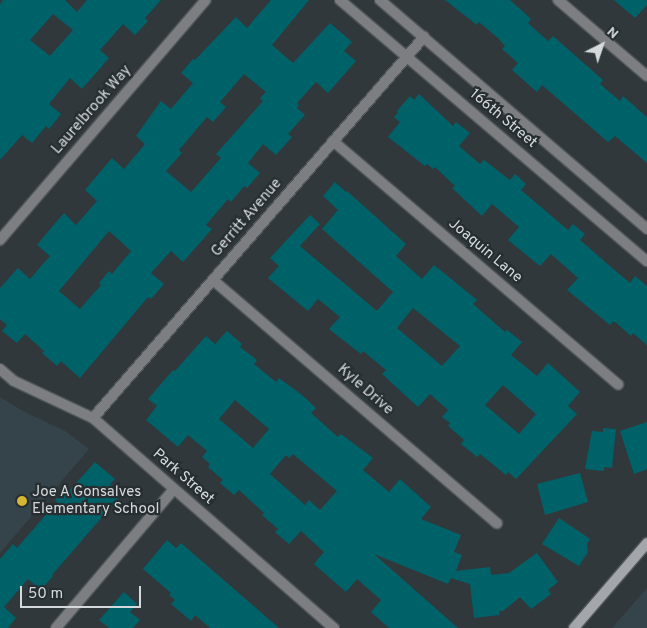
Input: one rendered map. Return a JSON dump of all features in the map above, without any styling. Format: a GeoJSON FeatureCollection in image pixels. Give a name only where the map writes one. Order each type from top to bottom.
{"type":"FeatureCollection","features":[{"type":"Feature","properties":{"kind":"main road"},"geometry":{"type":"LineString","coordinates":[[574,628],[647,543]]}},
{"type":"Feature","properties":{"kind":"street","name":"Laurelbrook Way"},"geometry":{"type":"LineString","coordinates":[[0,240],[206,0]]}},
{"type":"Feature","properties":{"kind":"street","name":"166th Street"},"geometry":{"type":"LineString","coordinates":[[340,0],[647,261]]}},
{"type":"Feature","properties":{"kind":"street","name":"166th Street"},"geometry":{"type":"LineString","coordinates":[[380,0],[647,229]]}},
{"type":"Feature","properties":{"kind":"street"},"geometry":{"type":"LineString","coordinates":[[558,0],[647,76]]}},
{"type":"Feature","properties":{"kind":"street","name":"Gerritt Avenue"},"geometry":{"type":"LineString","coordinates":[[93,418],[424,37]]}},
{"type":"Feature","properties":{"kind":"street","name":"Joaquin Lane"},"geometry":{"type":"LineString","coordinates":[[333,141],[618,384]]}},
{"type":"Feature","properties":{"kind":"street","name":"Kyle Drive"},"geometry":{"type":"LineString","coordinates":[[213,280],[497,523]]}},
{"type":"Feature","properties":{"kind":"street","name":"Park Street"},"geometry":{"type":"LineString","coordinates":[[0,369],[14,381],[93,418],[334,628]]}},
{"type":"Feature","properties":{"kind":"street"},"geometry":{"type":"LineString","coordinates":[[56,628],[174,489]]}},
{"type":"Feature","properties":{"kind":"shaded area","name":"Joe A Gonsalves Elementary School"},"geometry":{"type":"Polygon","coordinates":[[[0,397],[23,411],[65,431],[89,449],[0,553],[0,397]]]}},
{"type":"Feature","properties":{"kind":"shaded area"},"geometry":{"type":"Polygon","coordinates":[[[647,588],[647,628],[612,628],[647,588]]]}},
{"type":"Feature","properties":{"kind":"building"},"geometry":{"type":"Polygon","coordinates":[[[3,0],[65,0],[77,12],[87,0],[161,0],[145,18],[148,21],[135,35],[123,24],[100,50],[109,58],[82,89],[70,78],[49,104],[61,114],[49,129],[46,126],[32,143],[22,135],[0,160],[0,4],[3,0]],[[53,14],[30,40],[50,56],[73,30],[53,14]]]}},
{"type":"Feature","properties":{"kind":"building"},"geometry":{"type":"Polygon","coordinates":[[[271,0],[309,0],[272,45],[293,63],[330,23],[352,42],[344,51],[356,61],[328,93],[316,82],[297,103],[299,105],[297,108],[305,115],[288,134],[292,137],[276,155],[263,144],[248,163],[260,173],[247,188],[244,186],[231,202],[228,199],[206,225],[212,229],[183,262],[171,251],[151,273],[164,284],[151,299],[148,297],[80,378],[61,361],[57,366],[25,334],[17,343],[2,331],[7,325],[0,319],[0,288],[18,268],[30,279],[50,256],[37,245],[64,213],[76,225],[97,201],[85,190],[112,158],[124,169],[145,144],[136,136],[161,101],[171,109],[193,83],[181,73],[193,59],[195,60],[236,17],[247,28],[271,0]],[[244,74],[220,102],[226,107],[213,122],[207,117],[179,150],[182,153],[166,171],[191,192],[221,158],[216,154],[263,101],[260,98],[266,92],[244,74]],[[109,231],[59,291],[80,309],[101,285],[99,283],[109,271],[112,274],[131,251],[109,231]]]}},
{"type":"Feature","properties":{"kind":"building"},"geometry":{"type":"Polygon","coordinates":[[[445,0],[510,0],[531,19],[528,23],[548,41],[553,36],[603,80],[600,84],[620,101],[623,96],[647,117],[647,163],[615,136],[608,142],[542,85],[537,92],[512,70],[518,63],[502,49],[505,46],[498,38],[479,22],[477,25],[445,0]]]}},
{"type":"Feature","properties":{"kind":"building"},"geometry":{"type":"Polygon","coordinates":[[[614,0],[647,0],[647,5],[635,18],[614,0]]]}},
{"type":"Feature","properties":{"kind":"building"},"geometry":{"type":"Polygon","coordinates":[[[419,94],[453,126],[456,122],[470,133],[459,146],[480,164],[484,160],[510,180],[515,174],[526,184],[521,190],[568,230],[573,224],[585,234],[580,240],[618,273],[630,283],[635,276],[647,286],[647,345],[633,333],[631,336],[614,321],[610,325],[567,290],[578,278],[551,254],[540,266],[508,240],[519,227],[492,204],[482,216],[452,188],[455,186],[435,167],[433,169],[427,164],[425,166],[388,137],[400,122],[394,117],[398,113],[397,111],[410,96],[414,100],[419,94]]]}},
{"type":"Feature","properties":{"kind":"building"},"geometry":{"type":"Polygon","coordinates":[[[335,182],[347,191],[406,244],[396,256],[422,279],[434,265],[477,300],[473,304],[505,332],[507,330],[522,342],[511,355],[537,376],[548,363],[580,392],[568,406],[577,414],[516,479],[508,472],[506,475],[480,454],[477,457],[461,444],[464,440],[448,426],[450,423],[442,417],[448,410],[430,394],[418,407],[382,374],[386,370],[363,351],[361,354],[329,329],[340,317],[318,299],[308,311],[268,278],[279,266],[270,258],[310,215],[320,224],[300,246],[377,311],[393,292],[322,229],[338,210],[323,196],[335,182]],[[413,308],[397,328],[442,366],[460,346],[413,308]],[[503,385],[485,405],[519,434],[536,414],[503,385]]]}},
{"type":"Feature","properties":{"kind":"building"},"geometry":{"type":"Polygon","coordinates":[[[227,331],[242,344],[240,347],[257,360],[254,364],[276,382],[279,378],[302,395],[316,408],[311,413],[338,437],[341,434],[373,458],[363,470],[389,492],[400,479],[431,507],[421,519],[461,535],[454,552],[462,555],[456,571],[490,567],[491,575],[509,573],[537,553],[558,582],[548,590],[551,594],[531,609],[520,597],[503,611],[499,611],[500,615],[474,618],[470,584],[451,578],[448,584],[374,554],[458,628],[389,628],[371,612],[381,600],[357,579],[346,592],[314,564],[324,552],[301,531],[289,544],[275,532],[278,529],[262,515],[264,513],[239,490],[234,495],[220,483],[223,480],[208,467],[210,464],[202,457],[207,451],[188,435],[178,447],[146,420],[157,406],[148,399],[173,370],[175,371],[206,336],[215,344],[227,331]],[[235,400],[219,419],[253,448],[269,429],[235,400]],[[293,454],[289,458],[286,455],[270,474],[305,505],[309,500],[320,510],[337,491],[293,454]]]}},
{"type":"Feature","properties":{"kind":"building"},"geometry":{"type":"Polygon","coordinates":[[[647,422],[647,469],[634,474],[620,431],[647,422]]]}},
{"type":"Feature","properties":{"kind":"building"},"geometry":{"type":"Polygon","coordinates":[[[603,428],[616,429],[612,468],[604,467],[604,471],[585,469],[592,431],[603,432],[603,428]]]}},
{"type":"Feature","properties":{"kind":"building"},"geometry":{"type":"Polygon","coordinates":[[[95,462],[115,479],[110,484],[122,494],[41,590],[28,579],[4,607],[16,618],[8,628],[0,628],[0,559],[13,544],[17,548],[57,502],[55,500],[64,489],[68,492],[95,462]]]}},
{"type":"Feature","properties":{"kind":"building"},"geometry":{"type":"Polygon","coordinates":[[[580,473],[588,502],[545,515],[537,484],[580,473]]]}},
{"type":"Feature","properties":{"kind":"building"},"geometry":{"type":"Polygon","coordinates":[[[559,518],[590,539],[587,544],[588,552],[579,566],[542,544],[559,518]]]}},
{"type":"Feature","properties":{"kind":"building"},"geometry":{"type":"Polygon","coordinates":[[[167,540],[176,548],[181,543],[279,628],[210,628],[195,615],[191,621],[171,604],[175,600],[169,595],[171,593],[143,569],[167,540]]]}},
{"type":"Feature","properties":{"kind":"building"},"geometry":{"type":"Polygon","coordinates":[[[124,592],[137,604],[130,612],[140,620],[133,628],[109,628],[99,620],[124,592]]]}},
{"type":"Feature","properties":{"kind":"place","name":"Joe A Gonsalves Elementary School"},"geometry":{"type":"Point","coordinates":[22,501]}}]}
